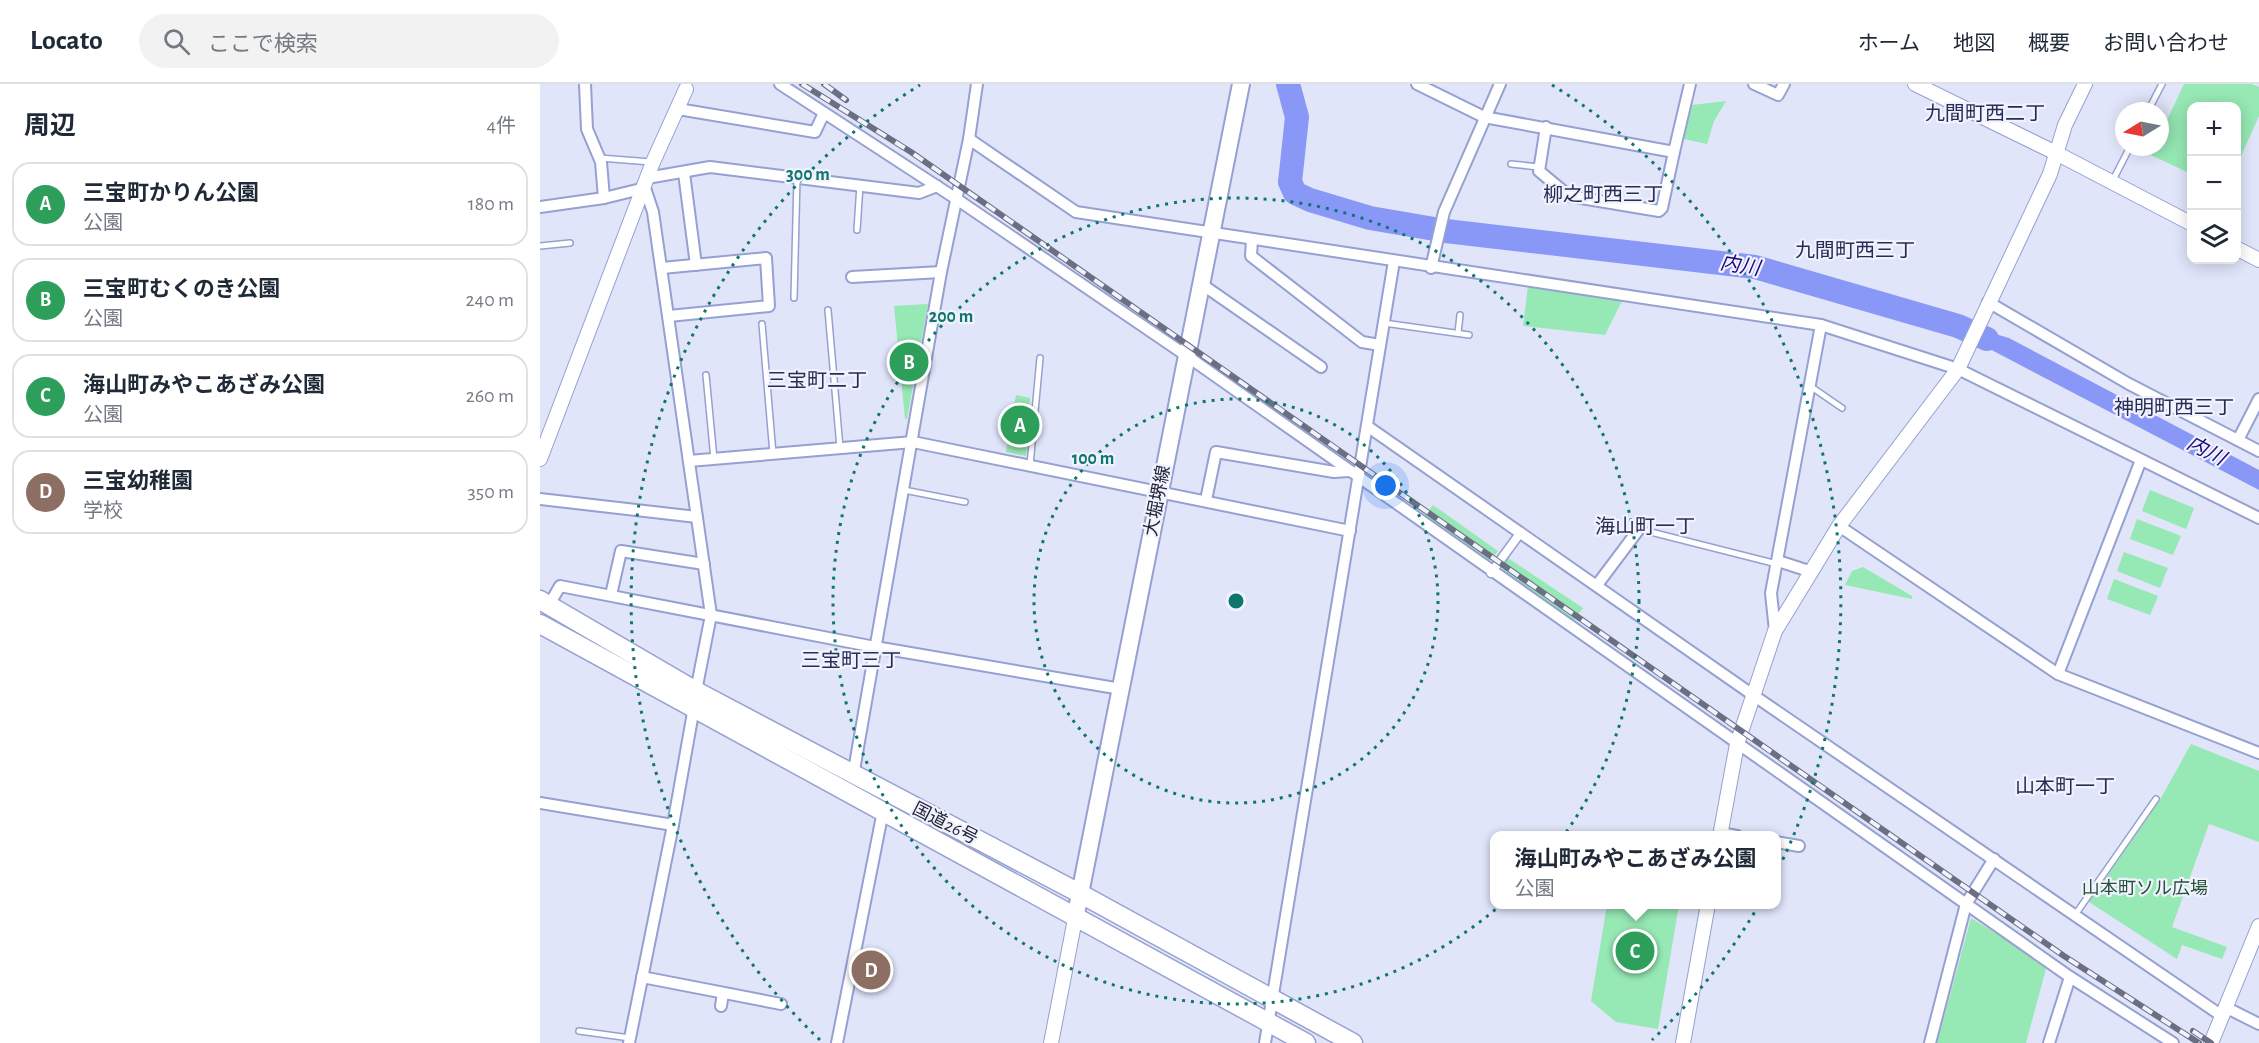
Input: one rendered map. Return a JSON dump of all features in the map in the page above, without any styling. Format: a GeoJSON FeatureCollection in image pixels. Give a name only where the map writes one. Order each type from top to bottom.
{"type":"FeatureCollection","features":[{"type":"Feature","properties":{"kind":"highway","name":"国道26号"},"geometry":{"type":"LineString","coordinates":[[544,602],[695,699],[883,811],[1075,919],[1306,1043]]}},
{"type":"Feature","properties":{"kind":"highway","name":"国道26号"},"geometry":{"type":"LineString","coordinates":[[540,624],[853,776],[1081,894],[1353,1043]]}},
{"type":"Feature","properties":{"kind":"main road","name":"大堀堺線"},"geometry":{"type":"LineString","coordinates":[[1075,919],[1241,84]]}},
{"type":"Feature","properties":{"kind":"street"},"geometry":{"type":"LineString","coordinates":[[585,84],[587,129],[598,158],[603,198]]}},
{"type":"Feature","properties":{"kind":"street"},"geometry":{"type":"LineString","coordinates":[[780,84],[955,198],[1187,356],[1491,573],[2070,977],[2173,1043]]}},
{"type":"Feature","properties":{"kind":"street"},"geometry":{"type":"LineString","coordinates":[[853,776],[941,272],[969,139],[977,84]]}},
{"type":"Feature","properties":{"kind":"street"},"geometry":{"type":"LineString","coordinates":[[1431,268],[1444,212],[1500,84]]}},
{"type":"Feature","properties":{"kind":"street"},"geometry":{"type":"LineString","coordinates":[[1546,127],[1539,171],[1569,196],[1659,211],[1662,208],[1690,84]]}},
{"type":"Feature","properties":{"kind":"street"},"geometry":{"type":"LineString","coordinates":[[1754,84],[1778,95],[1784,84]]}},
{"type":"Feature","properties":{"kind":"street"},"geometry":{"type":"LineString","coordinates":[[1915,84],[2056,153],[2187,221]]}},
{"type":"Feature","properties":{"kind":"street"},"geometry":{"type":"LineString","coordinates":[[1721,831],[1737,744],[1775,631],[1839,526],[1958,369],[2050,174],[2065,125],[2085,84]]}},
{"type":"Feature","properties":{"kind":"street"},"geometry":{"type":"LineString","coordinates":[[1424,85],[1484,117],[1674,152]]}},
{"type":"Feature","properties":{"kind":"street"},"geometry":{"type":"LineString","coordinates":[[540,459],[653,162],[678,109],[685,86]]}},
{"type":"Feature","properties":{"kind":"street"},"geometry":{"type":"LineString","coordinates":[[678,109],[815,132],[824,113]]}},
{"type":"Feature","properties":{"kind":"street"},"geometry":{"type":"LineString","coordinates":[[969,139],[1076,212],[1431,268],[1821,325],[1958,369],[2259,518]]}},
{"type":"Feature","properties":{"kind":"street"},"geometry":{"type":"LineString","coordinates":[[540,207],[603,198],[646,183],[710,167],[919,193],[937,186]]}},
{"type":"Feature","properties":{"kind":"street"},"geometry":{"type":"LineString","coordinates":[[684,172],[696,265]]}},
{"type":"Feature","properties":{"kind":"street"},"geometry":{"type":"LineString","coordinates":[[630,1041],[674,825],[711,615],[662,267],[646,183]]}},
{"type":"Feature","properties":{"kind":"street"},"geometry":{"type":"LineString","coordinates":[[1252,239],[1251,256],[1362,342],[1380,345]]}},
{"type":"Feature","properties":{"kind":"street"},"geometry":{"type":"LineString","coordinates":[[2241,251],[2259,260]]}},
{"type":"Feature","properties":{"kind":"street"},"geometry":{"type":"LineString","coordinates":[[662,267],[766,258],[769,306],[669,316]]}},
{"type":"Feature","properties":{"kind":"street"},"geometry":{"type":"LineString","coordinates":[[1265,1043],[1274,1000],[1394,261]]}},
{"type":"Feature","properties":{"kind":"street"},"geometry":{"type":"LineString","coordinates":[[852,277],[941,272]]}},
{"type":"Feature","properties":{"kind":"street"},"geometry":{"type":"LineString","coordinates":[[1200,283],[1321,367]]}},
{"type":"Feature","properties":{"kind":"street"},"geometry":{"type":"LineString","coordinates":[[1987,307],[2259,451]]}},
{"type":"Feature","properties":{"kind":"street"},"geometry":{"type":"LineString","coordinates":[[1775,631],[1771,593],[1821,325]]}},
{"type":"Feature","properties":{"kind":"street"},"geometry":{"type":"LineString","coordinates":[[2238,440],[2259,399]]}},
{"type":"Feature","properties":{"kind":"street"},"geometry":{"type":"LineString","coordinates":[[1367,426],[1753,695],[2075,915],[2223,1011],[2259,1023]]}},
{"type":"Feature","properties":{"kind":"street"},"geometry":{"type":"LineString","coordinates":[[689,461],[913,442],[1160,490],[1350,531]]}},
{"type":"Feature","properties":{"kind":"street"},"geometry":{"type":"LineString","coordinates":[[1206,500],[1216,452],[1334,472],[1348,471]]}},
{"type":"Feature","properties":{"kind":"street"},"geometry":{"type":"LineString","coordinates":[[2058,674],[2141,460]]}},
{"type":"Feature","properties":{"kind":"street"},"geometry":{"type":"LineString","coordinates":[[540,500],[697,517]]}},
{"type":"Feature","properties":{"kind":"street"},"geometry":{"type":"LineString","coordinates":[[1839,526],[2058,674],[2259,753]]}},
{"type":"Feature","properties":{"kind":"street"},"geometry":{"type":"LineString","coordinates":[[1597,585],[1639,529]]}},
{"type":"Feature","properties":{"kind":"street"},"geometry":{"type":"LineString","coordinates":[[1491,573],[1521,532]]}},
{"type":"Feature","properties":{"kind":"street"},"geometry":{"type":"LineString","coordinates":[[611,595],[621,551],[704,564]]}},
{"type":"Feature","properties":{"kind":"street"},"geometry":{"type":"LineString","coordinates":[[1777,562],[1812,572]]}},
{"type":"Feature","properties":{"kind":"street"},"geometry":{"type":"LineString","coordinates":[[544,602],[560,586],[874,647],[1121,690]]}},
{"type":"Feature","properties":{"kind":"street"},"geometry":{"type":"LineString","coordinates":[[540,802],[674,825]]}},
{"type":"Feature","properties":{"kind":"street"},"geometry":{"type":"LineString","coordinates":[[837,1043],[883,811]]}},
{"type":"Feature","properties":{"kind":"street"},"geometry":{"type":"LineString","coordinates":[[1781,843],[1798,846]]}},
{"type":"Feature","properties":{"kind":"street"},"geometry":{"type":"LineString","coordinates":[[1930,1043],[1966,904],[1994,860]]}},
{"type":"Feature","properties":{"kind":"street"},"geometry":{"type":"LineString","coordinates":[[1683,1043],[1707,909]]}},
{"type":"Feature","properties":{"kind":"street"},"geometry":{"type":"LineString","coordinates":[[1051,1043],[1075,919]]}},
{"type":"Feature","properties":{"kind":"street"},"geometry":{"type":"LineString","coordinates":[[2211,1043],[2258,929]]}},
{"type":"Feature","properties":{"kind":"street"},"geometry":{"type":"LineString","coordinates":[[642,977],[781,1004]]}},
{"type":"Feature","properties":{"kind":"street"},"geometry":{"type":"LineString","coordinates":[[2049,1043],[2070,977]]}},
{"type":"Feature","properties":{"kind":"street"},"geometry":{"type":"LineString","coordinates":[[721,1006],[723,993]]}},
{"type":"Feature","properties":{"kind":"street"},"geometry":{"type":"LineString","coordinates":[[2151,1043],[2155,1032]]}},
{"type":"Feature","properties":{"kind":"lane"},"geometry":{"type":"LineString","coordinates":[[2153,102],[2162,84]]}},
{"type":"Feature","properties":{"kind":"lane"},"geometry":{"type":"LineString","coordinates":[[2112,182],[2125,156]]}},
{"type":"Feature","properties":{"kind":"lane"},"geometry":{"type":"LineString","coordinates":[[598,158],[653,162]]}},
{"type":"Feature","properties":{"kind":"lane"},"geometry":{"type":"LineString","coordinates":[[1511,164],[1539,167]]}},
{"type":"Feature","properties":{"kind":"lane"},"geometry":{"type":"LineString","coordinates":[[794,298],[797,178]]}},
{"type":"Feature","properties":{"kind":"lane"},"geometry":{"type":"LineString","coordinates":[[857,231],[860,185]]}},
{"type":"Feature","properties":{"kind":"lane"},"geometry":{"type":"LineString","coordinates":[[540,246],[570,243]]}},
{"type":"Feature","properties":{"kind":"lane"},"geometry":{"type":"LineString","coordinates":[[828,310],[840,448]]}},
{"type":"Feature","properties":{"kind":"lane"},"geometry":{"type":"LineString","coordinates":[[1458,333],[1460,315]]}},
{"type":"Feature","properties":{"kind":"lane"},"geometry":{"type":"LineString","coordinates":[[1384,323],[1469,335]]}},
{"type":"Feature","properties":{"kind":"lane"},"geometry":{"type":"LineString","coordinates":[[762,324],[773,454]]}},
{"type":"Feature","properties":{"kind":"lane"},"geometry":{"type":"LineString","coordinates":[[1030,465],[1040,358]]}},
{"type":"Feature","properties":{"kind":"lane"},"geometry":{"type":"LineString","coordinates":[[706,375],[714,459]]}},
{"type":"Feature","properties":{"kind":"lane"},"geometry":{"type":"LineString","coordinates":[[1810,386],[1842,408]]}},
{"type":"Feature","properties":{"kind":"lane"},"geometry":{"type":"LineString","coordinates":[[904,490],[965,502]]}},
{"type":"Feature","properties":{"kind":"lane"},"geometry":{"type":"LineString","coordinates":[[1639,529],[1777,562]]}},
{"type":"Feature","properties":{"kind":"lane"},"geometry":{"type":"LineString","coordinates":[[2075,915],[2156,799]]}},
{"type":"Feature","properties":{"kind":"lane"},"geometry":{"type":"LineString","coordinates":[[579,1030],[630,1041]]}},
{"type":"Feature","properties":{"kind":"green space"},"geometry":{"type":"Polygon","coordinates":[[[2184,84],[2252,84],[2259,87],[2259,116],[2241,156],[2241,102],[2187,102],[2187,172],[2153,156],[2169,156],[2169,116],[2184,84]]]}},
{"type":"Feature","properties":{"kind":"green space"},"geometry":{"type":"Polygon","coordinates":[[[1726,101],[1714,121],[1707,144],[1684,139],[1692,105],[1726,101]]]}},
{"type":"Feature","properties":{"kind":"green space"},"geometry":{"type":"Polygon","coordinates":[[[1528,286],[1622,301],[1605,335],[1523,326],[1528,286]]]}},
{"type":"Feature","properties":{"kind":"green space"},"geometry":{"type":"Polygon","coordinates":[[[928,304],[907,419],[905,419],[894,306],[928,304]]]}},
{"type":"Feature","properties":{"kind":"green space"},"geometry":{"type":"Polygon","coordinates":[[[1016,395],[1030,398],[1026,456],[1006,452],[1016,395]]]}},
{"type":"Feature","properties":{"kind":"green space"},"geometry":{"type":"Polygon","coordinates":[[[2150,490],[2194,508],[2186,529],[2142,511],[2150,490]]]}},
{"type":"Feature","properties":{"kind":"green space"},"geometry":{"type":"Polygon","coordinates":[[[1433,505],[1498,551],[1492,559],[1486,561],[1424,517],[1433,505]]]}},
{"type":"Feature","properties":{"kind":"green space"},"geometry":{"type":"Polygon","coordinates":[[[2137,519],[2181,536],[2173,555],[2130,539],[2137,519]]]}},
{"type":"Feature","properties":{"kind":"green space"},"geometry":{"type":"Polygon","coordinates":[[[2124,552],[2168,568],[2160,588],[2117,571],[2124,552]]]}},
{"type":"Feature","properties":{"kind":"green space"},"geometry":{"type":"Polygon","coordinates":[[[1508,558],[1583,608],[1573,622],[1504,573],[1502,566],[1508,558]]]}},
{"type":"Feature","properties":{"kind":"green space"},"geometry":{"type":"Polygon","coordinates":[[[1863,567],[1912,596],[1912,599],[1845,585],[1852,571],[1863,567]]]}},
{"type":"Feature","properties":{"kind":"green space"},"geometry":{"type":"Polygon","coordinates":[[[2114,579],[2158,596],[2150,615],[2107,599],[2114,579]]]}},
{"type":"Feature","properties":{"kind":"green space","name":"山本町ソル広場"},"geometry":{"type":"Polygon","coordinates":[[[2191,744],[2259,771],[2259,842],[2209,824],[2172,927],[2227,947],[2222,959],[2182,945],[2177,959],[2089,902],[2160,800],[2191,744]]]}},
{"type":"Feature","properties":{"kind":"green space"},"geometry":{"type":"Polygon","coordinates":[[[1606,909],[1678,909],[1658,1029],[1616,1022],[1591,1001],[1606,909]]]}},
{"type":"Feature","properties":{"kind":"green space"},"geometry":{"type":"Polygon","coordinates":[[[1971,918],[2047,965],[2026,1043],[1937,1043],[1971,918]]]}},
{"type":"Feature","properties":{"kind":"water"},"geometry":{"type":"Polygon","coordinates":[[[1285,84],[1290,84],[1299,113],[1295,155],[1290,154],[1294,117],[1285,84]]]}},
{"type":"Feature","properties":{"kind":"water"},"geometry":{"type":"Polygon","coordinates":[[[1958,323],[2009,338],[2259,470],[2259,490],[1963,335],[1957,329],[1958,323]]]}},
{"type":"Feature","properties":{"kind":"waterway","name":"内川"},"geometry":{"type":"LineString","coordinates":[[1288,84],[1297,117],[1290,182],[1295,193],[1310,200],[1370,218],[1446,231],[1755,267],[1958,326],[1987,339]]}},
{"type":"Feature","properties":{"kind":"railway"},"geometry":{"type":"LineString","coordinates":[[802,84],[911,152],[2064,956],[2199,1043]]}},
{"type":"Feature","properties":{"kind":"railway"},"geometry":{"type":"LineString","coordinates":[[824,84],[846,100]]}},
{"type":"Feature","properties":{"kind":"railway"},"geometry":{"type":"LineString","coordinates":[[2193,1031],[2211,1043]]}},
{"type":"Feature","properties":{"kind":"place","name":"三宝町むくのき公園"},"geometry":{"type":"Point","coordinates":[909,362]}},
{"type":"Feature","properties":{"kind":"place","name":"三宝町かりん公園"},"geometry":{"type":"Point","coordinates":[1020,425]}},
{"type":"Feature","properties":{"kind":"place","name":"海山町みやこあざみ公園"},"geometry":{"type":"Point","coordinates":[1635,951]}},
{"type":"Feature","properties":{"kind":"place","name":"三宝幼稚園"},"geometry":{"type":"Point","coordinates":[871,970]}},
{"type":"Feature","properties":{"kind":"district","name":"九間町西二丁"},"geometry":{"type":"Point","coordinates":[1985,114]}},
{"type":"Feature","properties":{"kind":"district","name":"柳之町西三丁"},"geometry":{"type":"Point","coordinates":[1603,195]}},
{"type":"Feature","properties":{"kind":"district","name":"九間町西三丁"},"geometry":{"type":"Point","coordinates":[1855,251]}},
{"type":"Feature","properties":{"kind":"district","name":"三宝町二丁"},"geometry":{"type":"Point","coordinates":[817,381]}},
{"type":"Feature","properties":{"kind":"district","name":"神明町西三丁"},"geometry":{"type":"Point","coordinates":[2174,408]}},
{"type":"Feature","properties":{"kind":"district","name":"海山町一丁"},"geometry":{"type":"Point","coordinates":[1645,527]}},
{"type":"Feature","properties":{"kind":"district","name":"三宝町三丁"},"geometry":{"type":"Point","coordinates":[851,661]}},
{"type":"Feature","properties":{"kind":"district","name":"山本町一丁"},"geometry":{"type":"Point","coordinates":[2065,787]}}]}
